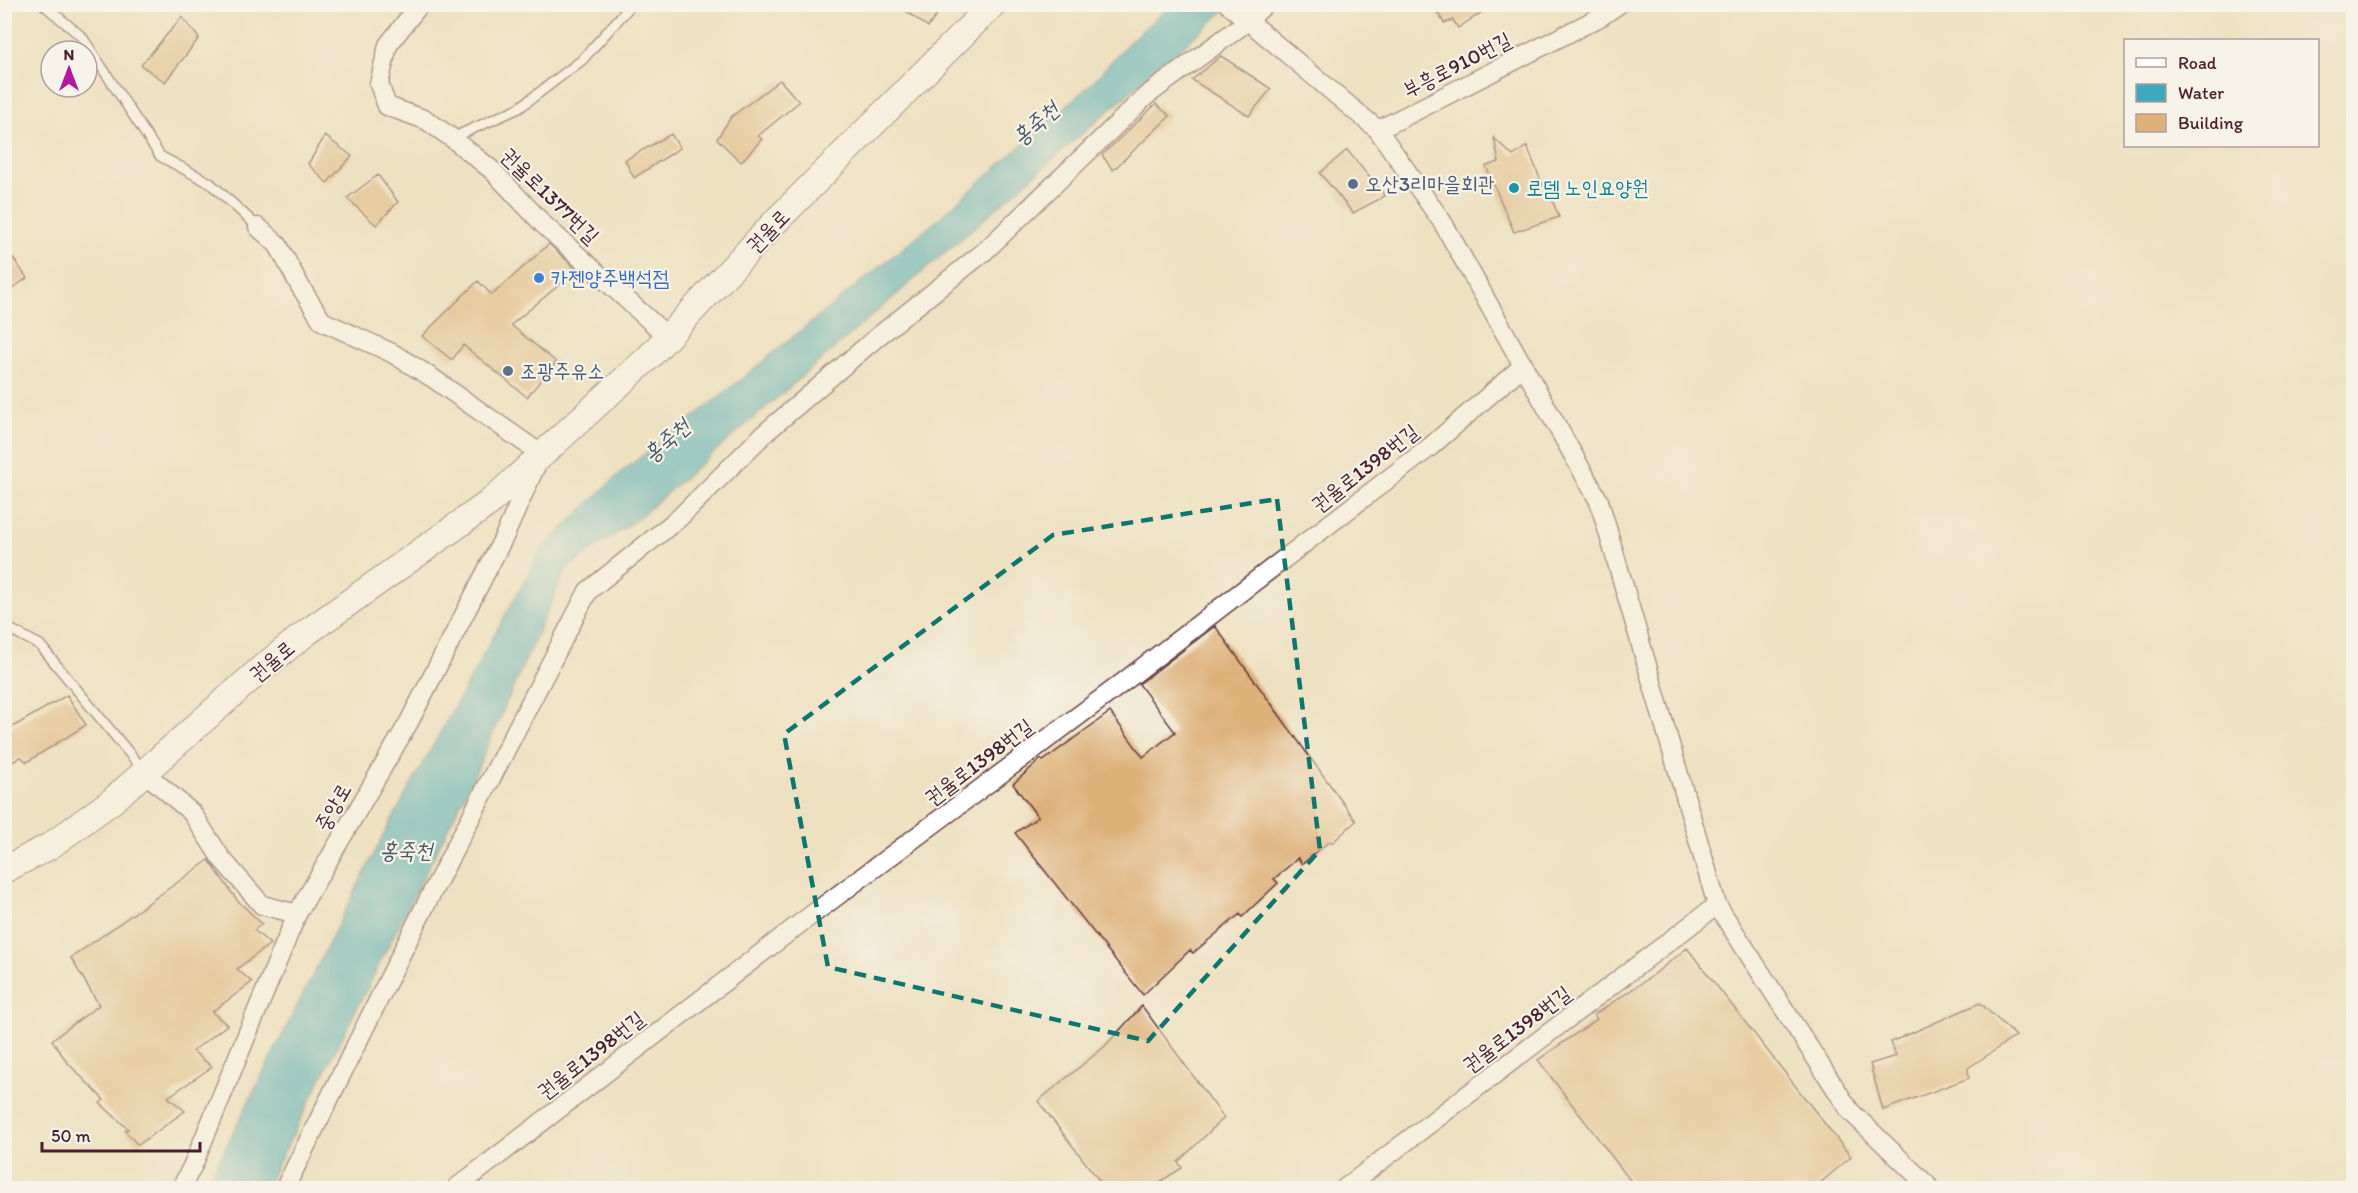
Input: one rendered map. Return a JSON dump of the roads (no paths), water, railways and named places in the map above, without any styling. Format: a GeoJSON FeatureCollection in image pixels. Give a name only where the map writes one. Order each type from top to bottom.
{"type":"FeatureCollection","features":[{"type":"Feature","properties":{"kind":"main road","name":"권율로"},"geometry":{"type":"LineString","coordinates":[[4,870],[50,846],[112,801],[262,668],[341,608],[489,503],[541,454],[585,417],[668,337],[775,222],[981,9]]}},
{"type":"Feature","properties":{"kind":"street","name":"권율로1377번길"},"geometry":{"type":"LineString","coordinates":[[420,4],[388,45],[379,84],[387,106],[426,120],[493,171],[543,224],[668,337]]}},
{"type":"Feature","properties":{"kind":"street"},"geometry":{"type":"LineString","coordinates":[[1228,4],[1378,130],[1443,223],[1599,501],[1717,905],[1850,1111],[1930,1188]]}},
{"type":"Feature","properties":{"kind":"street"},"geometry":{"type":"LineString","coordinates":[[285,1188],[430,898],[588,591],[679,518],[765,433],[876,338],[985,251],[1146,96],[1248,21],[1265,4]]}},
{"type":"Feature","properties":{"kind":"street","name":"부흥로910번길"},"geometry":{"type":"LineString","coordinates":[[1378,130],[1600,17],[1619,4]]}},
{"type":"Feature","properties":{"kind":"street"},"geometry":{"type":"LineString","coordinates":[[258,227],[278,245],[322,321],[393,353],[431,376],[541,454]]}},
{"type":"Feature","properties":{"kind":"street","name":"권율로1398번길"},"geometry":{"type":"LineString","coordinates":[[456,1188],[794,928],[1113,690],[1430,447],[1524,365]]}},
{"type":"Feature","properties":{"kind":"street","name":"중앙로"},"geometry":{"type":"LineString","coordinates":[[181,1188],[193,1165],[297,914],[409,722],[505,535],[541,454]]}},
{"type":"Feature","properties":{"kind":"street"},"geometry":{"type":"LineString","coordinates":[[145,773],[192,813],[221,858],[262,905],[297,914]]}},
{"type":"Feature","properties":{"kind":"street","name":"권율로1398번길"},"geometry":{"type":"LineString","coordinates":[[1345,1188],[1717,905]]}},
{"type":"Feature","properties":{"kind":"lane"},"geometry":{"type":"LineString","coordinates":[[43,4],[82,37],[160,156],[210,183],[258,227]]}},
{"type":"Feature","properties":{"kind":"lane","name":"권율로1377번길"},"geometry":{"type":"LineString","coordinates":[[452,138],[519,108],[582,60],[632,4]]}},
{"type":"Feature","properties":{"kind":"lane"},"geometry":{"type":"LineString","coordinates":[[4,626],[40,645],[145,773]]}},
{"type":"Feature","properties":{"kind":"water","name":"홍죽천"},"geometry":{"type":"Polygon","coordinates":[[[1171,5],[1231,5],[636,520],[566,569],[472,781],[266,1188],[205,1188],[385,832],[542,549],[621,472],[713,402],[930,226],[1091,84],[1128,43],[1171,5]]]}},
{"type":"Feature","properties":{"kind":"place","name":"오산3리마을회관"},"geometry":{"type":"Point","coordinates":[1353,184]}},
{"type":"Feature","properties":{"kind":"place","name":"로뎀 노인요양원"},"geometry":{"type":"Point","coordinates":[1514,188]}},
{"type":"Feature","properties":{"kind":"place","name":"카젠양주백석점"},"geometry":{"type":"Point","coordinates":[539,278]}},
{"type":"Feature","properties":{"kind":"place","name":"조광주유소"},"geometry":{"type":"Point","coordinates":[508,371]}}]}
